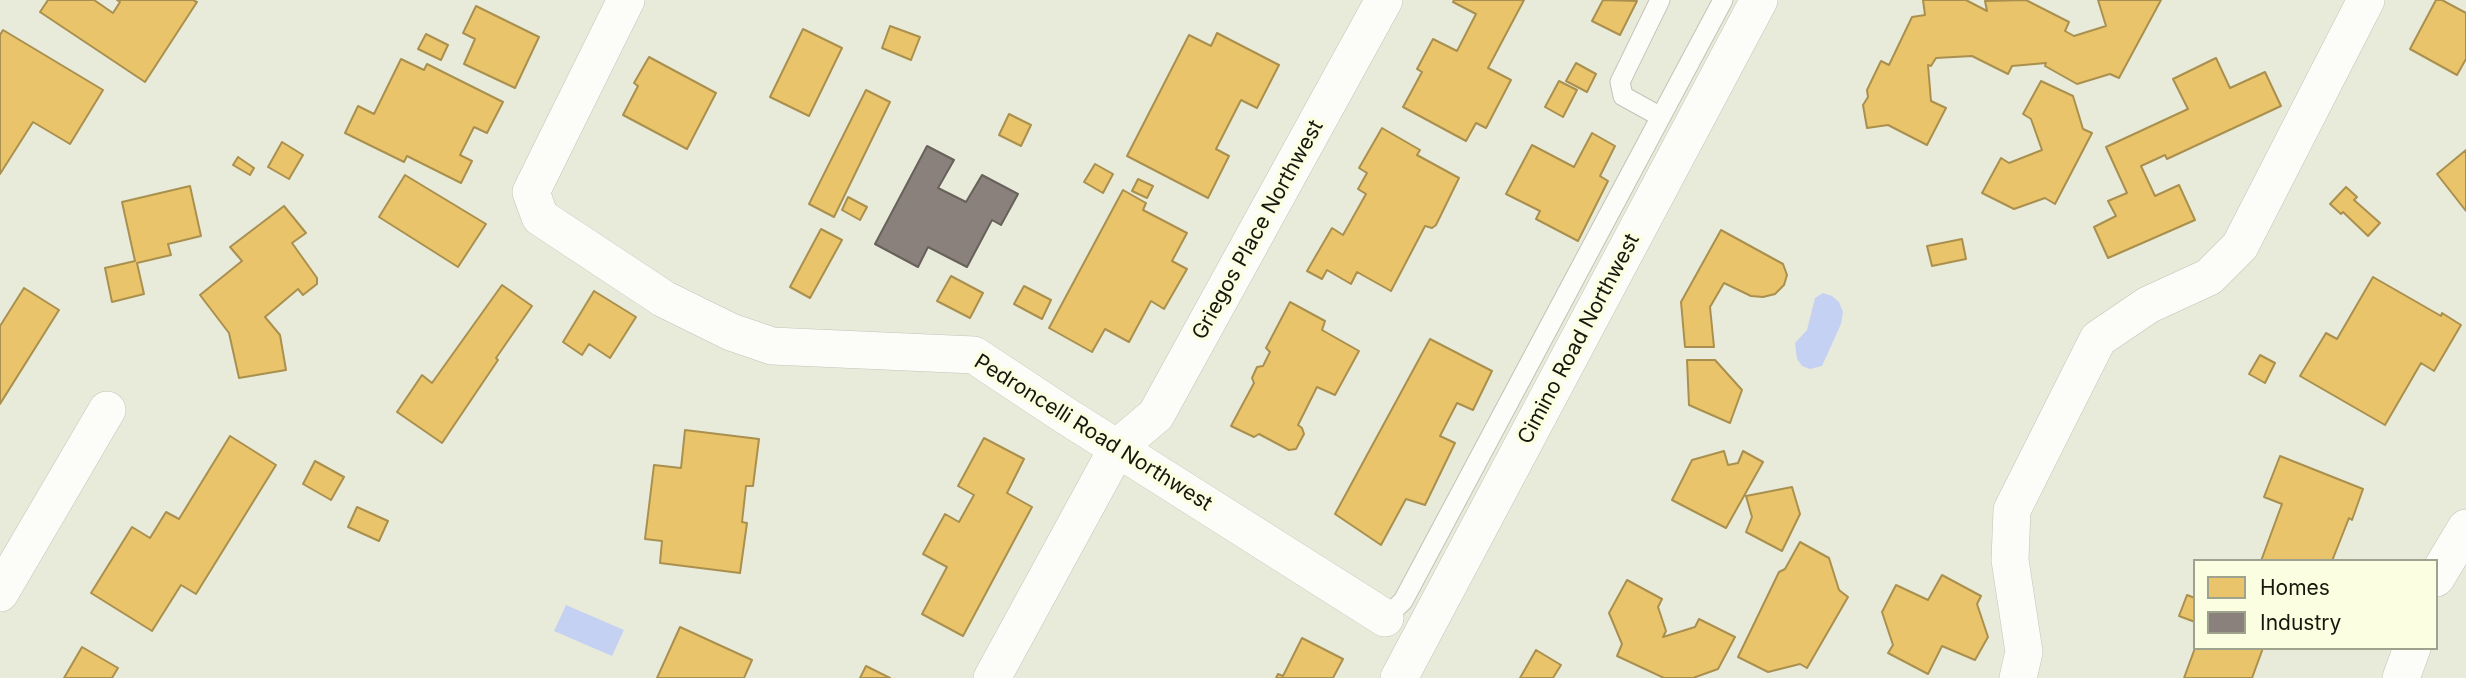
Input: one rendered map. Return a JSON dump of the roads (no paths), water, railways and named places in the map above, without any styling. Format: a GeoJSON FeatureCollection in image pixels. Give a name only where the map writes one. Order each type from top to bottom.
{"type":"FeatureCollection","features":[{"type":"Feature","properties":{"kind":"street","name":"Pedroncelli Road Northwest"},"geometry":{"type":"LineString","coordinates":[[626,0],[531,192],[540,217],[664,299],[731,332],[772,346],[974,355],[1385,618]]}},
{"type":"Feature","properties":{"kind":"street","name":"Griegos Place Northwest"},"geometry":{"type":"LineString","coordinates":[[1118,447],[1156,415],[1384,0]]}},
{"type":"Feature","properties":{"kind":"street","name":"Cimino Road Northwest"},"geometry":{"type":"LineString","coordinates":[[1399,678],[1759,0]]}},
{"type":"Feature","properties":{"kind":"street"},"geometry":{"type":"LineString","coordinates":[[2018,678],[2024,652],[2010,560],[2012,510],[2098,339],[2148,305],[2208,277],[2239,246],[2366,0]]}},
{"type":"Feature","properties":{"kind":"street"},"geometry":{"type":"LineString","coordinates":[[0,593],[107,411]]}},
{"type":"Feature","properties":{"kind":"street"},"geometry":{"type":"LineString","coordinates":[[992,678],[1118,447]]}},
{"type":"Feature","properties":{"kind":"street"},"geometry":{"type":"LineString","coordinates":[[2438,575],[2466,528]]}},
{"type":"Feature","properties":{"kind":"street"},"geometry":{"type":"LineString","coordinates":[[2401,678],[2411,650]]}},
{"type":"Feature","properties":{"kind":"lane"},"geometry":{"type":"LineString","coordinates":[[1660,0],[1620,82],[1623,96],[1661,117]]}},
{"type":"Feature","properties":{"kind":"lane"},"geometry":{"type":"LineString","coordinates":[[1385,618],[1403,601],[1723,0]]}},
{"type":"Feature","properties":{"kind":"water"},"geometry":{"type":"Polygon","coordinates":[[[1823,293],[1839,302],[1843,312],[1841,324],[1822,366],[1810,369],[1802,366],[1797,359],[1795,343],[1807,330],[1815,298],[1823,293]]]}},
{"type":"Feature","properties":{"kind":"water"},"geometry":{"type":"Polygon","coordinates":[[[566,605],[624,630],[612,656],[554,631],[566,605]]]}}]}
